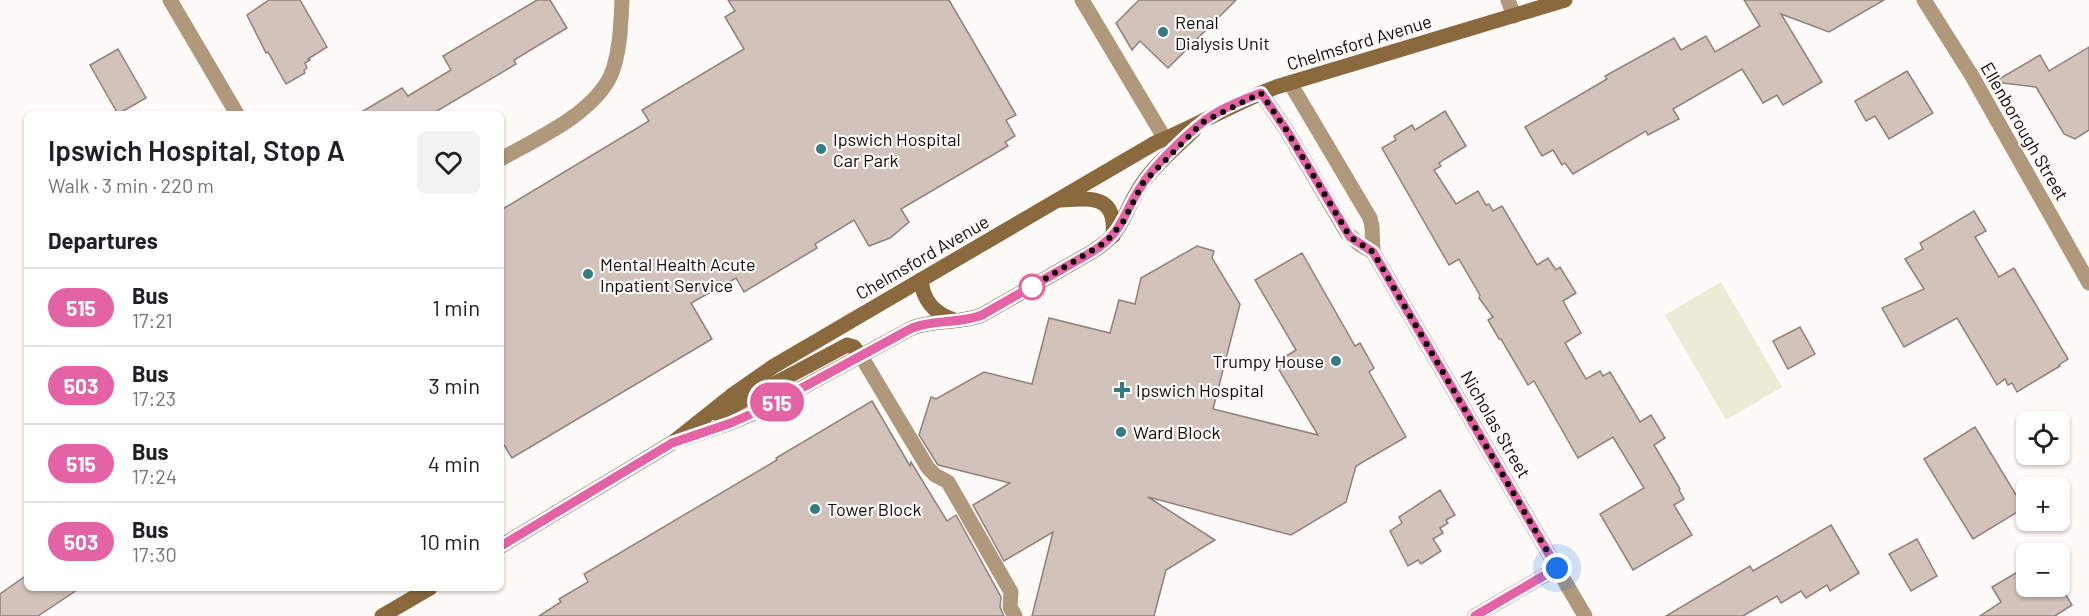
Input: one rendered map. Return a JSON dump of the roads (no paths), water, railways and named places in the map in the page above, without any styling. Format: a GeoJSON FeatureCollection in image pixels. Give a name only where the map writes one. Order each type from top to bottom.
{"type":"FeatureCollection","features":[{"type":"Feature","properties":{"kind":"street"},"geometry":{"type":"LineString","coordinates":[[170,0],[235,111]]}},
{"type":"Feature","properties":{"kind":"street"},"geometry":{"type":"LineString","coordinates":[[504,157],[567,120],[592,100],[610,77],[617,51],[622,0]]}},
{"type":"Feature","properties":{"kind":"street"},"geometry":{"type":"LineString","coordinates":[[1082,0],[1165,139]]}},
{"type":"Feature","properties":{"kind":"street"},"geometry":{"type":"LineString","coordinates":[[1508,0],[1514,16]]}},
{"type":"Feature","properties":{"kind":"street","name":"Chelmsford Avenue"},"geometry":{"type":"LineString","coordinates":[[504,544],[672,443],[762,373],[1165,139],[1261,93],[1565,0]]}},
{"type":"Feature","properties":{"kind":"street","name":"Ellenborough Street"},"geometry":{"type":"LineString","coordinates":[[1924,0],[1972,76],[2089,283]]}},
{"type":"Feature","properties":{"kind":"street","name":"Nicholas Street"},"geometry":{"type":"LineString","coordinates":[[1290,83],[1370,218],[1373,252]]}},
{"type":"Feature","properties":{"kind":"street","name":"Nicholas Street"},"geometry":{"type":"LineString","coordinates":[[1261,93],[1287,131],[1350,237],[1373,252],[1585,616]]}},
{"type":"Feature","properties":{"kind":"street","name":"Chelmsford Avenue"},"geometry":{"type":"LineString","coordinates":[[672,443],[750,415],[904,331],[919,326],[964,321],[988,312],[1096,250],[1113,236],[1126,217],[1143,183],[1203,122]]}},
{"type":"Feature","properties":{"kind":"street"},"geometry":{"type":"LineString","coordinates":[[1058,200],[1083,199],[1102,202],[1113,215],[1113,236]]}},
{"type":"Feature","properties":{"kind":"street"},"geometry":{"type":"LineString","coordinates":[[921,280],[922,292],[928,304],[939,313],[957,321]]}},
{"type":"Feature","properties":{"kind":"street"},"geometry":{"type":"LineString","coordinates":[[686,431],[847,345],[854,347],[928,468],[948,482],[1011,592],[1010,607],[1015,616]]}},
{"type":"Feature","properties":{"kind":"street"},"geometry":{"type":"LineString","coordinates":[[1475,616],[1557,568]]}},
{"type":"Feature","properties":{"kind":"street"},"geometry":{"type":"LineString","coordinates":[[382,616],[425,591]]}},
{"type":"Feature","properties":{"kind":"place","name":"Renal Dialysis Unit"},"geometry":{"type":"Point","coordinates":[1163,32]}},
{"type":"Feature","properties":{"kind":"place","name":"Ipswich Hospital Car Park"},"geometry":{"type":"Point","coordinates":[821,149]}},
{"type":"Feature","properties":{"kind":"place","name":"Mental Health Acute Inpatient Service"},"geometry":{"type":"Point","coordinates":[588,274]}},
{"type":"Feature","properties":{"kind":"place","name":"Trumpy House"},"geometry":{"type":"Point","coordinates":[1336,361]}},
{"type":"Feature","properties":{"kind":"place","name":"Ipswich Hospital"},"geometry":{"type":"Point","coordinates":[1122,390]}},
{"type":"Feature","properties":{"kind":"place","name":"Ward Block"},"geometry":{"type":"Point","coordinates":[1121,432]}},
{"type":"Feature","properties":{"kind":"place","name":"Tower Block"},"geometry":{"type":"Point","coordinates":[815,509]}}]}
